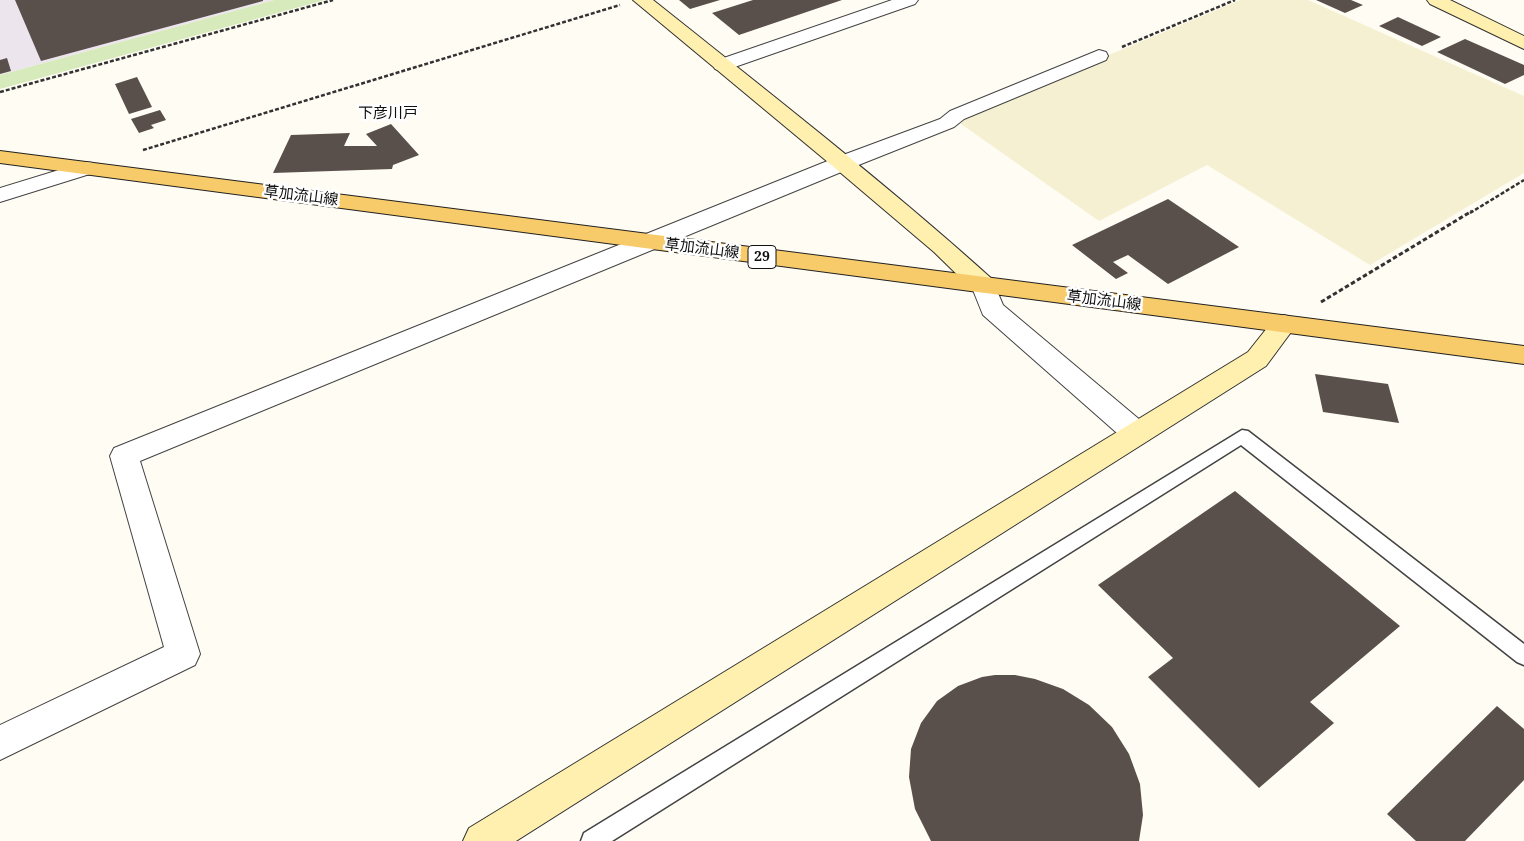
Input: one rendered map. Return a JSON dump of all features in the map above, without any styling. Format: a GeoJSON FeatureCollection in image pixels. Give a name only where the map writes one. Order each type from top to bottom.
{"type":"FeatureCollection","features":[{"type":"Feature","properties":{"kind":"main road","name":"草加流山線"},"geometry":{"type":"LineString","coordinates":[[0,157],[1524,355]]}},
{"type":"Feature","properties":{"kind":"street"},"geometry":{"type":"LineString","coordinates":[[722,65],[909,0]]}},
{"type":"Feature","properties":{"kind":"street"},"geometry":{"type":"LineString","coordinates":[[1436,0],[1524,43]]}},
{"type":"Feature","properties":{"kind":"street"},"geometry":{"type":"LineString","coordinates":[[635,1],[722,65],[942,247],[982,285],[992,309],[1136,433]]}},
{"type":"Feature","properties":{"kind":"street"},"geometry":{"type":"LineString","coordinates":[[0,743],[183,654],[124,456],[842,163],[947,123],[958,115],[1099,56]]}},
{"type":"Feature","properties":{"kind":"street"},"geometry":{"type":"LineString","coordinates":[[0,195],[85,168]]}},
{"type":"Feature","properties":{"kind":"street"},"geometry":{"type":"LineString","coordinates":[[482,841],[1257,359],[1284,324]]}},
{"type":"Feature","properties":{"kind":"lane"},"geometry":{"type":"LineString","coordinates":[[592,841],[1242,436],[1524,656]]}},
{"type":"Feature","properties":{"kind":"path"},"geometry":{"type":"LineString","coordinates":[[0,92],[333,0]]}},
{"type":"Feature","properties":{"kind":"path"},"geometry":{"type":"LineString","coordinates":[[1099,56],[1235,0]]}},
{"type":"Feature","properties":{"kind":"path"},"geometry":{"type":"LineString","coordinates":[[137,152],[635,1]]}},
{"type":"Feature","properties":{"kind":"path"},"geometry":{"type":"LineString","coordinates":[[1284,324],[1524,180]]}},
{"type":"Feature","properties":{"kind":"shaded area"},"geometry":{"type":"Polygon","coordinates":[[[0,0],[274,0],[0,75],[0,0]]]}},
{"type":"Feature","properties":{"kind":"shaded area"},"geometry":{"type":"Polygon","coordinates":[[[1240,0],[1308,0],[1524,96],[1524,173],[1370,265],[1207,165],[1099,221],[961,124],[966,115],[1240,0]]]}},
{"type":"Feature","properties":{"kind":"green space"},"geometry":{"type":"Polygon","coordinates":[[[274,0],[325,0],[0,89],[0,75],[274,0]]]}},
{"type":"Feature","properties":{"kind":"building"},"geometry":{"type":"Polygon","coordinates":[[[15,0],[263,0],[263,1],[41,61],[15,0]]]}},
{"type":"Feature","properties":{"kind":"building"},"geometry":{"type":"Polygon","coordinates":[[[679,0],[720,0],[690,9],[679,0]]]}},
{"type":"Feature","properties":{"kind":"building"},"geometry":{"type":"Polygon","coordinates":[[[753,0],[842,0],[739,35],[712,13],[753,0]]]}},
{"type":"Feature","properties":{"kind":"building"},"geometry":{"type":"Polygon","coordinates":[[[1316,0],[1351,0],[1363,5],[1345,13],[1316,0]]]}},
{"type":"Feature","properties":{"kind":"building"},"geometry":{"type":"Polygon","coordinates":[[[1398,17],[1441,37],[1422,46],[1379,26],[1398,17]]]}},
{"type":"Feature","properties":{"kind":"building"},"geometry":{"type":"Polygon","coordinates":[[[1465,39],[1524,65],[1524,75],[1505,84],[1437,52],[1465,39]]]}},
{"type":"Feature","properties":{"kind":"building"},"geometry":{"type":"Polygon","coordinates":[[[7,58],[11,71],[0,74],[0,60],[7,58]]]}},
{"type":"Feature","properties":{"kind":"building"},"geometry":{"type":"Polygon","coordinates":[[[137,77],[152,107],[129,114],[115,84],[137,77]]]}},
{"type":"Feature","properties":{"kind":"building"},"geometry":{"type":"Polygon","coordinates":[[[160,110],[166,120],[151,125],[154,128],[139,133],[131,119],[160,110]]]}},
{"type":"Feature","properties":{"kind":"building"},"geometry":{"type":"Polygon","coordinates":[[[391,124],[419,155],[393,165],[392,169],[273,173],[291,135],[350,133],[344,146],[377,146],[366,134],[391,124]]]}},
{"type":"Feature","properties":{"kind":"building"},"geometry":{"type":"Polygon","coordinates":[[[1168,199],[1239,247],[1168,284],[1128,255],[1113,262],[1128,273],[1116,279],[1072,245],[1168,199]]]}},
{"type":"Feature","properties":{"kind":"building"},"geometry":{"type":"Polygon","coordinates":[[[1315,374],[1388,384],[1399,423],[1323,412],[1315,374]]]}},
{"type":"Feature","properties":{"kind":"building"},"geometry":{"type":"Polygon","coordinates":[[[1235,491],[1400,626],[1310,702],[1334,723],[1259,788],[1148,677],[1173,658],[1098,585],[1235,491]]]}},
{"type":"Feature","properties":{"kind":"building"},"geometry":{"type":"Polygon","coordinates":[[[1015,675],[1035,679],[1063,689],[1089,705],[1112,727],[1129,754],[1140,784],[1143,815],[1139,841],[931,841],[915,809],[909,777],[911,749],[921,723],[937,701],[958,686],[982,677],[1015,675]]]}},
{"type":"Feature","properties":{"kind":"building"},"geometry":{"type":"Polygon","coordinates":[[[1497,706],[1524,729],[1524,780],[1465,841],[1416,841],[1387,814],[1497,706]]]}},
{"type":"Feature","properties":{"kind":"district","name":"下彦川戸"},"geometry":{"type":"Point","coordinates":[388,114]}}]}
